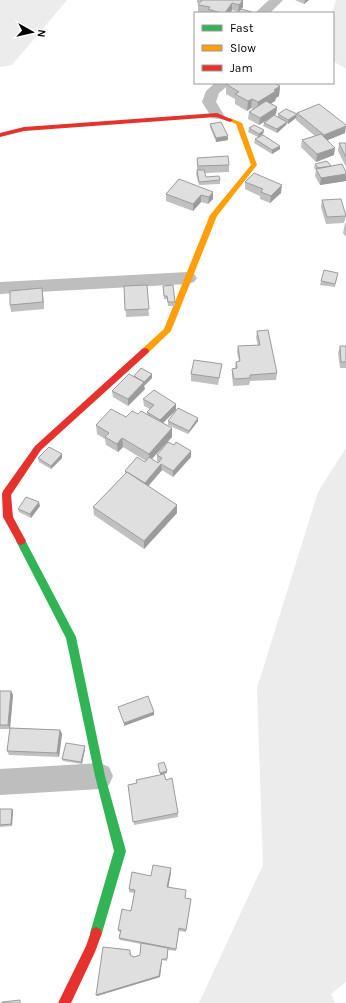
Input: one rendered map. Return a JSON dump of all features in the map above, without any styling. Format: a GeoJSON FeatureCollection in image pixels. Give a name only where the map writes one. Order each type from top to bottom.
{"type":"FeatureCollection","features":[{"type":"Feature","properties":{"kind":"street"},"geometry":{"type":"LineString","coordinates":[[263,12],[277,0]]}},
{"type":"Feature","properties":{"kind":"street"},"geometry":{"type":"LineString","coordinates":[[217,115],[209,102],[213,91],[223,84]]}},
{"type":"Feature","properties":{"kind":"street"},"geometry":{"type":"LineString","coordinates":[[0,135],[24,129],[217,115],[239,123],[254,164],[214,215],[167,331],[38,448],[6,494],[8,517],[71,636],[100,776],[120,851],[91,948],[64,1003]]}},
{"type":"Feature","properties":{"kind":"street"},"geometry":{"type":"LineString","coordinates":[[0,288],[188,278]]}},
{"type":"Feature","properties":{"kind":"street"},"geometry":{"type":"LineString","coordinates":[[0,782],[100,776]]}},
{"type":"Feature","properties":{"kind":"shaded area"},"geometry":{"type":"Polygon","coordinates":[[[0,0],[67,0],[12,65],[0,67],[0,0]]]}},
{"type":"Feature","properties":{"kind":"shaded area"},"geometry":{"type":"Polygon","coordinates":[[[336,0],[346,0],[346,69],[334,62],[334,12],[332,12],[336,0]]]}},
{"type":"Feature","properties":{"kind":"shaded area"},"geometry":{"type":"Polygon","coordinates":[[[346,448],[346,982],[331,994],[335,1003],[199,1003],[263,865],[257,688],[318,492],[346,448]]]}},
{"type":"Feature","properties":{"kind":"building"},"geometry":{"type":"Polygon","coordinates":[[[202,0],[243,0],[239,5],[232,3],[226,12],[218,12],[208,9],[210,7],[198,5],[202,0]]]}},
{"type":"Feature","properties":{"kind":"building"},"geometry":{"type":"Polygon","coordinates":[[[241,9],[252,12],[238,12],[241,9]]]}},
{"type":"Feature","properties":{"kind":"building"},"geometry":{"type":"Polygon","coordinates":[[[226,84],[276,84],[280,86],[274,90],[276,91],[258,102],[252,99],[248,101],[235,94],[239,92],[226,84]]]}},
{"type":"Feature","properties":{"kind":"building"},"geometry":{"type":"Polygon","coordinates":[[[266,101],[277,107],[260,118],[249,112],[266,101]]]}},
{"type":"Feature","properties":{"kind":"building"},"geometry":{"type":"Polygon","coordinates":[[[319,104],[346,126],[324,135],[297,113],[319,104]]]}},
{"type":"Feature","properties":{"kind":"building"},"geometry":{"type":"Polygon","coordinates":[[[286,109],[297,114],[288,120],[278,114],[286,109]]]}},
{"type":"Feature","properties":{"kind":"building"},"geometry":{"type":"Polygon","coordinates":[[[274,115],[287,122],[277,129],[264,123],[274,115]]]}},
{"type":"Feature","properties":{"kind":"building"},"geometry":{"type":"Polygon","coordinates":[[[221,122],[228,136],[216,138],[210,124],[221,122]]]}},
{"type":"Feature","properties":{"kind":"building"},"geometry":{"type":"Polygon","coordinates":[[[254,125],[264,130],[259,134],[249,128],[254,125]]]}},
{"type":"Feature","properties":{"kind":"building"},"geometry":{"type":"Polygon","coordinates":[[[321,134],[335,148],[317,154],[302,140],[321,134]]]}},
{"type":"Feature","properties":{"kind":"building"},"geometry":{"type":"Polygon","coordinates":[[[263,135],[280,146],[272,150],[255,139],[263,135]]]}},
{"type":"Feature","properties":{"kind":"building"},"geometry":{"type":"Polygon","coordinates":[[[339,143],[346,143],[346,157],[339,143]]]}},
{"type":"Feature","properties":{"kind":"building"},"geometry":{"type":"Polygon","coordinates":[[[228,156],[229,165],[198,166],[197,158],[228,156]]]}},
{"type":"Feature","properties":{"kind":"building"},"geometry":{"type":"Polygon","coordinates":[[[327,161],[331,166],[318,168],[315,164],[327,161]]]}},
{"type":"Feature","properties":{"kind":"building"},"geometry":{"type":"Polygon","coordinates":[[[342,164],[346,174],[321,178],[316,169],[342,164]]]}},
{"type":"Feature","properties":{"kind":"building"},"geometry":{"type":"Polygon","coordinates":[[[197,170],[204,170],[206,177],[219,176],[220,180],[199,182],[197,170]]]}},
{"type":"Feature","properties":{"kind":"building"},"geometry":{"type":"Polygon","coordinates":[[[254,173],[282,185],[271,196],[261,192],[263,189],[245,182],[254,173]]]}},
{"type":"Feature","properties":{"kind":"building"},"geometry":{"type":"Polygon","coordinates":[[[179,179],[213,192],[209,197],[201,195],[193,204],[166,194],[179,179]]]}},
{"type":"Feature","properties":{"kind":"building"},"geometry":{"type":"Polygon","coordinates":[[[341,199],[346,216],[327,217],[322,200],[341,199]]]}},
{"type":"Feature","properties":{"kind":"building"},"geometry":{"type":"Polygon","coordinates":[[[324,270],[338,273],[335,284],[321,281],[324,270]]]}},
{"type":"Feature","properties":{"kind":"building"},"geometry":{"type":"Polygon","coordinates":[[[147,285],[149,309],[125,310],[124,286],[147,285]]]}},
{"type":"Feature","properties":{"kind":"building"},"geometry":{"type":"Polygon","coordinates":[[[173,285],[175,302],[168,302],[167,296],[164,296],[163,286],[173,285]]]}},
{"type":"Feature","properties":{"kind":"building"},"geometry":{"type":"Polygon","coordinates":[[[42,288],[43,302],[10,305],[10,291],[42,288]]]}},
{"type":"Feature","properties":{"kind":"building"},"geometry":{"type":"Polygon","coordinates":[[[268,330],[277,373],[250,375],[250,378],[234,379],[232,369],[237,368],[236,362],[240,361],[238,346],[260,345],[257,331],[268,330]]]}},
{"type":"Feature","properties":{"kind":"building"},"geometry":{"type":"Polygon","coordinates":[[[340,346],[346,346],[346,362],[341,362],[340,346]]]}},
{"type":"Feature","properties":{"kind":"building"},"geometry":{"type":"Polygon","coordinates":[[[194,360],[222,364],[219,378],[191,374],[194,360]]]}},
{"type":"Feature","properties":{"kind":"building"},"geometry":{"type":"Polygon","coordinates":[[[141,368],[152,374],[144,382],[134,376],[141,368]]]}},
{"type":"Feature","properties":{"kind":"building"},"geometry":{"type":"Polygon","coordinates":[[[129,374],[144,382],[128,399],[112,391],[129,374]]]}},
{"type":"Feature","properties":{"kind":"building"},"geometry":{"type":"Polygon","coordinates":[[[154,390],[176,404],[160,420],[147,412],[154,405],[143,399],[154,390]]]}},
{"type":"Feature","properties":{"kind":"building"},"geometry":{"type":"Polygon","coordinates":[[[178,408],[198,418],[189,431],[168,421],[178,408]]]}},
{"type":"Feature","properties":{"kind":"building"},"geometry":{"type":"Polygon","coordinates":[[[111,409],[126,417],[132,411],[138,414],[141,411],[172,428],[149,454],[122,438],[117,444],[105,437],[109,433],[96,425],[111,409]]]}},
{"type":"Feature","properties":{"kind":"building"},"geometry":{"type":"Polygon","coordinates":[[[168,442],[174,445],[176,442],[191,451],[173,471],[161,464],[145,483],[125,471],[137,457],[145,462],[149,457],[158,463],[162,458],[157,455],[168,442]]]}},
{"type":"Feature","properties":{"kind":"building"},"geometry":{"type":"Polygon","coordinates":[[[49,447],[62,454],[51,466],[38,458],[49,447]]]}},
{"type":"Feature","properties":{"kind":"building"},"geometry":{"type":"Polygon","coordinates":[[[127,472],[177,505],[144,541],[93,507],[127,472]]]}},
{"type":"Feature","properties":{"kind":"building"},"geometry":{"type":"Polygon","coordinates":[[[26,497],[39,502],[30,514],[18,509],[26,497]]]}},
{"type":"Feature","properties":{"kind":"building"},"geometry":{"type":"Polygon","coordinates":[[[0,691],[11,691],[8,725],[0,725],[0,691]]]}},
{"type":"Feature","properties":{"kind":"building"},"geometry":{"type":"Polygon","coordinates":[[[148,696],[154,712],[124,723],[118,707],[148,696]]]}},
{"type":"Feature","properties":{"kind":"building"},"geometry":{"type":"Polygon","coordinates":[[[10,728],[60,730],[57,753],[7,751],[10,728]]]}},
{"type":"Feature","properties":{"kind":"building"},"geometry":{"type":"Polygon","coordinates":[[[66,743],[85,746],[81,762],[62,759],[66,743]]]}},
{"type":"Feature","properties":{"kind":"building"},"geometry":{"type":"Polygon","coordinates":[[[164,762],[167,771],[160,773],[158,764],[164,762]]]}},
{"type":"Feature","properties":{"kind":"building"},"geometry":{"type":"Polygon","coordinates":[[[164,774],[166,780],[172,778],[178,813],[133,822],[128,785],[137,783],[136,780],[164,774]]]}},
{"type":"Feature","properties":{"kind":"building"},"geometry":{"type":"Polygon","coordinates":[[[0,809],[12,809],[11,824],[0,825],[0,809]]]}},
{"type":"Feature","properties":{"kind":"building"},"geometry":{"type":"Polygon","coordinates":[[[153,865],[171,868],[167,887],[186,890],[185,898],[191,899],[186,930],[179,928],[176,949],[119,938],[121,930],[118,930],[122,909],[131,911],[135,890],[129,889],[132,872],[151,876],[153,865]]]}},
{"type":"Feature","properties":{"kind":"building"},"geometry":{"type":"Polygon","coordinates":[[[141,943],[168,948],[167,959],[162,959],[159,976],[96,995],[103,947],[130,950],[130,955],[134,957],[140,955],[141,943]]]}},
{"type":"Feature","properties":{"kind":"building"},"geometry":{"type":"Polygon","coordinates":[[[20,1000],[20,1003],[2,1003],[2,1002],[20,1000]]]}},
{"type":"Feature","properties":{"kind":"traffic: fast"},"geometry":{"type":"LineString","coordinates":[[21,541],[71,637],[100,776],[120,851],[96,933]]}},
{"type":"Feature","properties":{"kind":"traffic: slow"},"geometry":{"type":"LineString","coordinates":[[145,351],[167,331],[214,215],[254,165],[239,123],[230,120]]}},
{"type":"Feature","properties":{"kind":"traffic: jam"},"geometry":{"type":"LineString","coordinates":[[0,135],[24,129],[217,115],[230,120]]}},
{"type":"Feature","properties":{"kind":"traffic: jam"},"geometry":{"type":"LineString","coordinates":[[21,541],[8,517],[6,494],[38,448],[145,351]]}},
{"type":"Feature","properties":{"kind":"traffic: jam"},"geometry":{"type":"LineString","coordinates":[[64,1003],[91,948],[96,933]]}}]}
